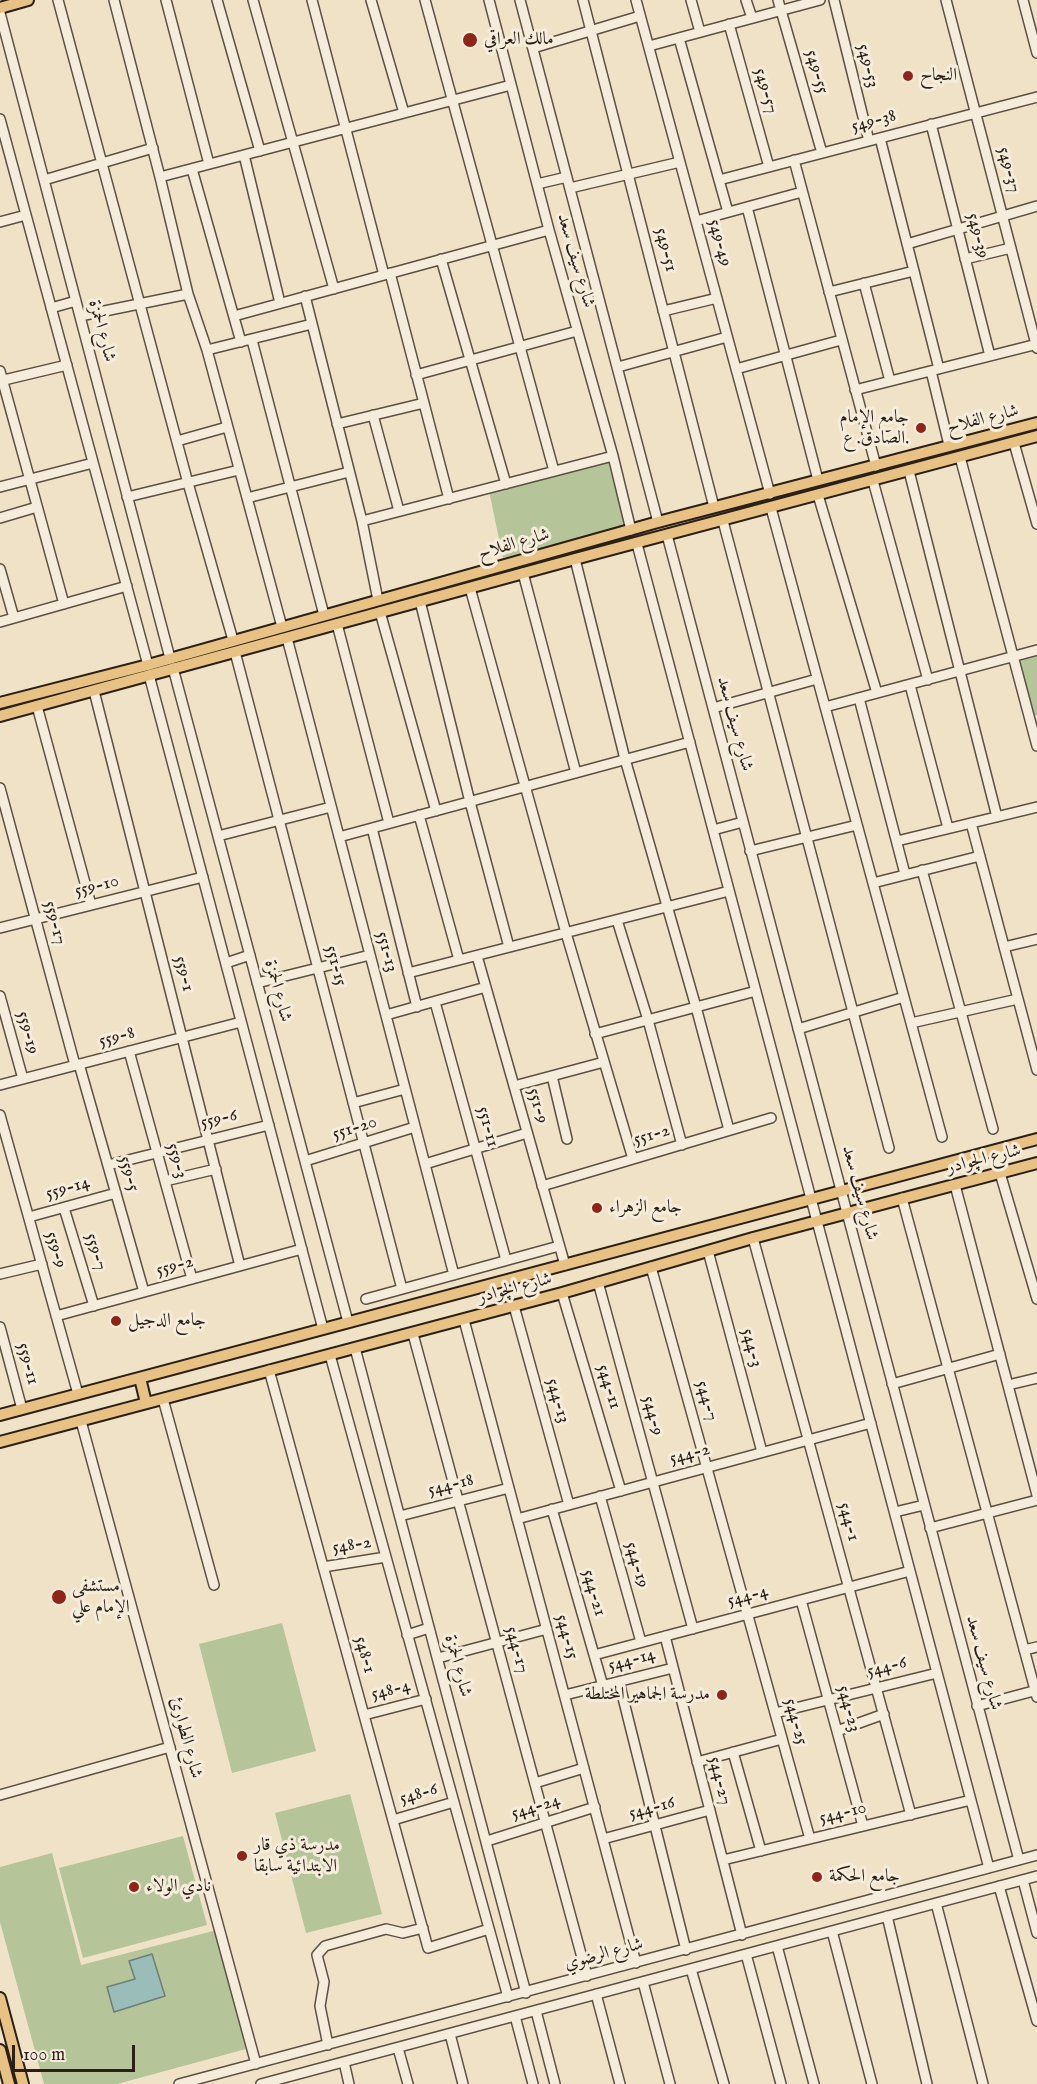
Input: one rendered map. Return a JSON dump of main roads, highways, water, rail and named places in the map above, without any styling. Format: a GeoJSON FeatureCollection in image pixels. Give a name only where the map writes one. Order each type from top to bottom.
{"type":"FeatureCollection","features":[{"type":"Feature","properties":{"kind":"main road"},"geometry":{"type":"LineString","coordinates":[[0,10],[28,0]]}},
{"type":"Feature","properties":{"kind":"main road","name":"شارع الفلاح"},"geometry":{"type":"LineString","coordinates":[[0,716],[94,691],[233,640],[658,522],[1037,423]]}},
{"type":"Feature","properties":{"kind":"main road","name":"شارع الفلاح"},"geometry":{"type":"LineString","coordinates":[[172,663],[235,652],[1037,436]]}},
{"type":"Feature","properties":{"kind":"main road","name":"شارع الفلاح"},"geometry":{"type":"LineString","coordinates":[[0,703],[149,670]]}},
{"type":"Feature","properties":{"kind":"main road","name":"شارع الچوادر"},"geometry":{"type":"LineString","coordinates":[[0,1415],[1037,1139]]}},
{"type":"Feature","properties":{"kind":"main road","name":"شارع الچوادر"},"geometry":{"type":"LineString","coordinates":[[0,1442],[413,1334],[753,1238],[1037,1163]]}},
{"type":"Feature","properties":{"kind":"main road"},"geometry":{"type":"LineString","coordinates":[[140,1378],[146,1403]]}},
{"type":"Feature","properties":{"kind":"main road"},"geometry":{"type":"LineString","coordinates":[[0,1998],[23,2084]]}},
{"type":"Feature","properties":{"kind":"main road"},"geometry":{"type":"LineString","coordinates":[[0,2050],[9,2084]]}},
{"type":"Feature","properties":{"kind":"water"},"geometry":{"type":"Polygon","coordinates":[[[152,1954],[165,1996],[114,2012],[107,1987],[135,1979],[129,1961],[152,1954]]]}},
{"type":"Feature","properties":{"kind":"place","name":"مالك العراقي"},"geometry":{"type":"Point","coordinates":[470,40]}},
{"type":"Feature","properties":{"kind":"place","name":"النجاح"},"geometry":{"type":"Point","coordinates":[908,76]}},
{"type":"Feature","properties":{"kind":"place","name":"جامع الإمام الصادق. ع."},"geometry":{"type":"Point","coordinates":[921,428]}},
{"type":"Feature","properties":{"kind":"place","name":"جامع الزهراء"},"geometry":{"type":"Point","coordinates":[597,1208]}},
{"type":"Feature","properties":{"kind":"place","name":"جامع الدجيل"},"geometry":{"type":"Point","coordinates":[116,1321]}},
{"type":"Feature","properties":{"kind":"place","name":"مستشفى الإمام علي"},"geometry":{"type":"Point","coordinates":[59,1597]}},
{"type":"Feature","properties":{"kind":"place","name":"مدرسة الجماهير المختلطة"},"geometry":{"type":"Point","coordinates":[722,1695]}},
{"type":"Feature","properties":{"kind":"place","name":"مدرسة ذي قار الابتدائية سابقا"},"geometry":{"type":"Point","coordinates":[242,1856]}},
{"type":"Feature","properties":{"kind":"place","name":"جامع الحكمة"},"geometry":{"type":"Point","coordinates":[817,1877]}},
{"type":"Feature","properties":{"kind":"place","name":"نادي الولاء"},"geometry":{"type":"Point","coordinates":[134,1887]}}]}
